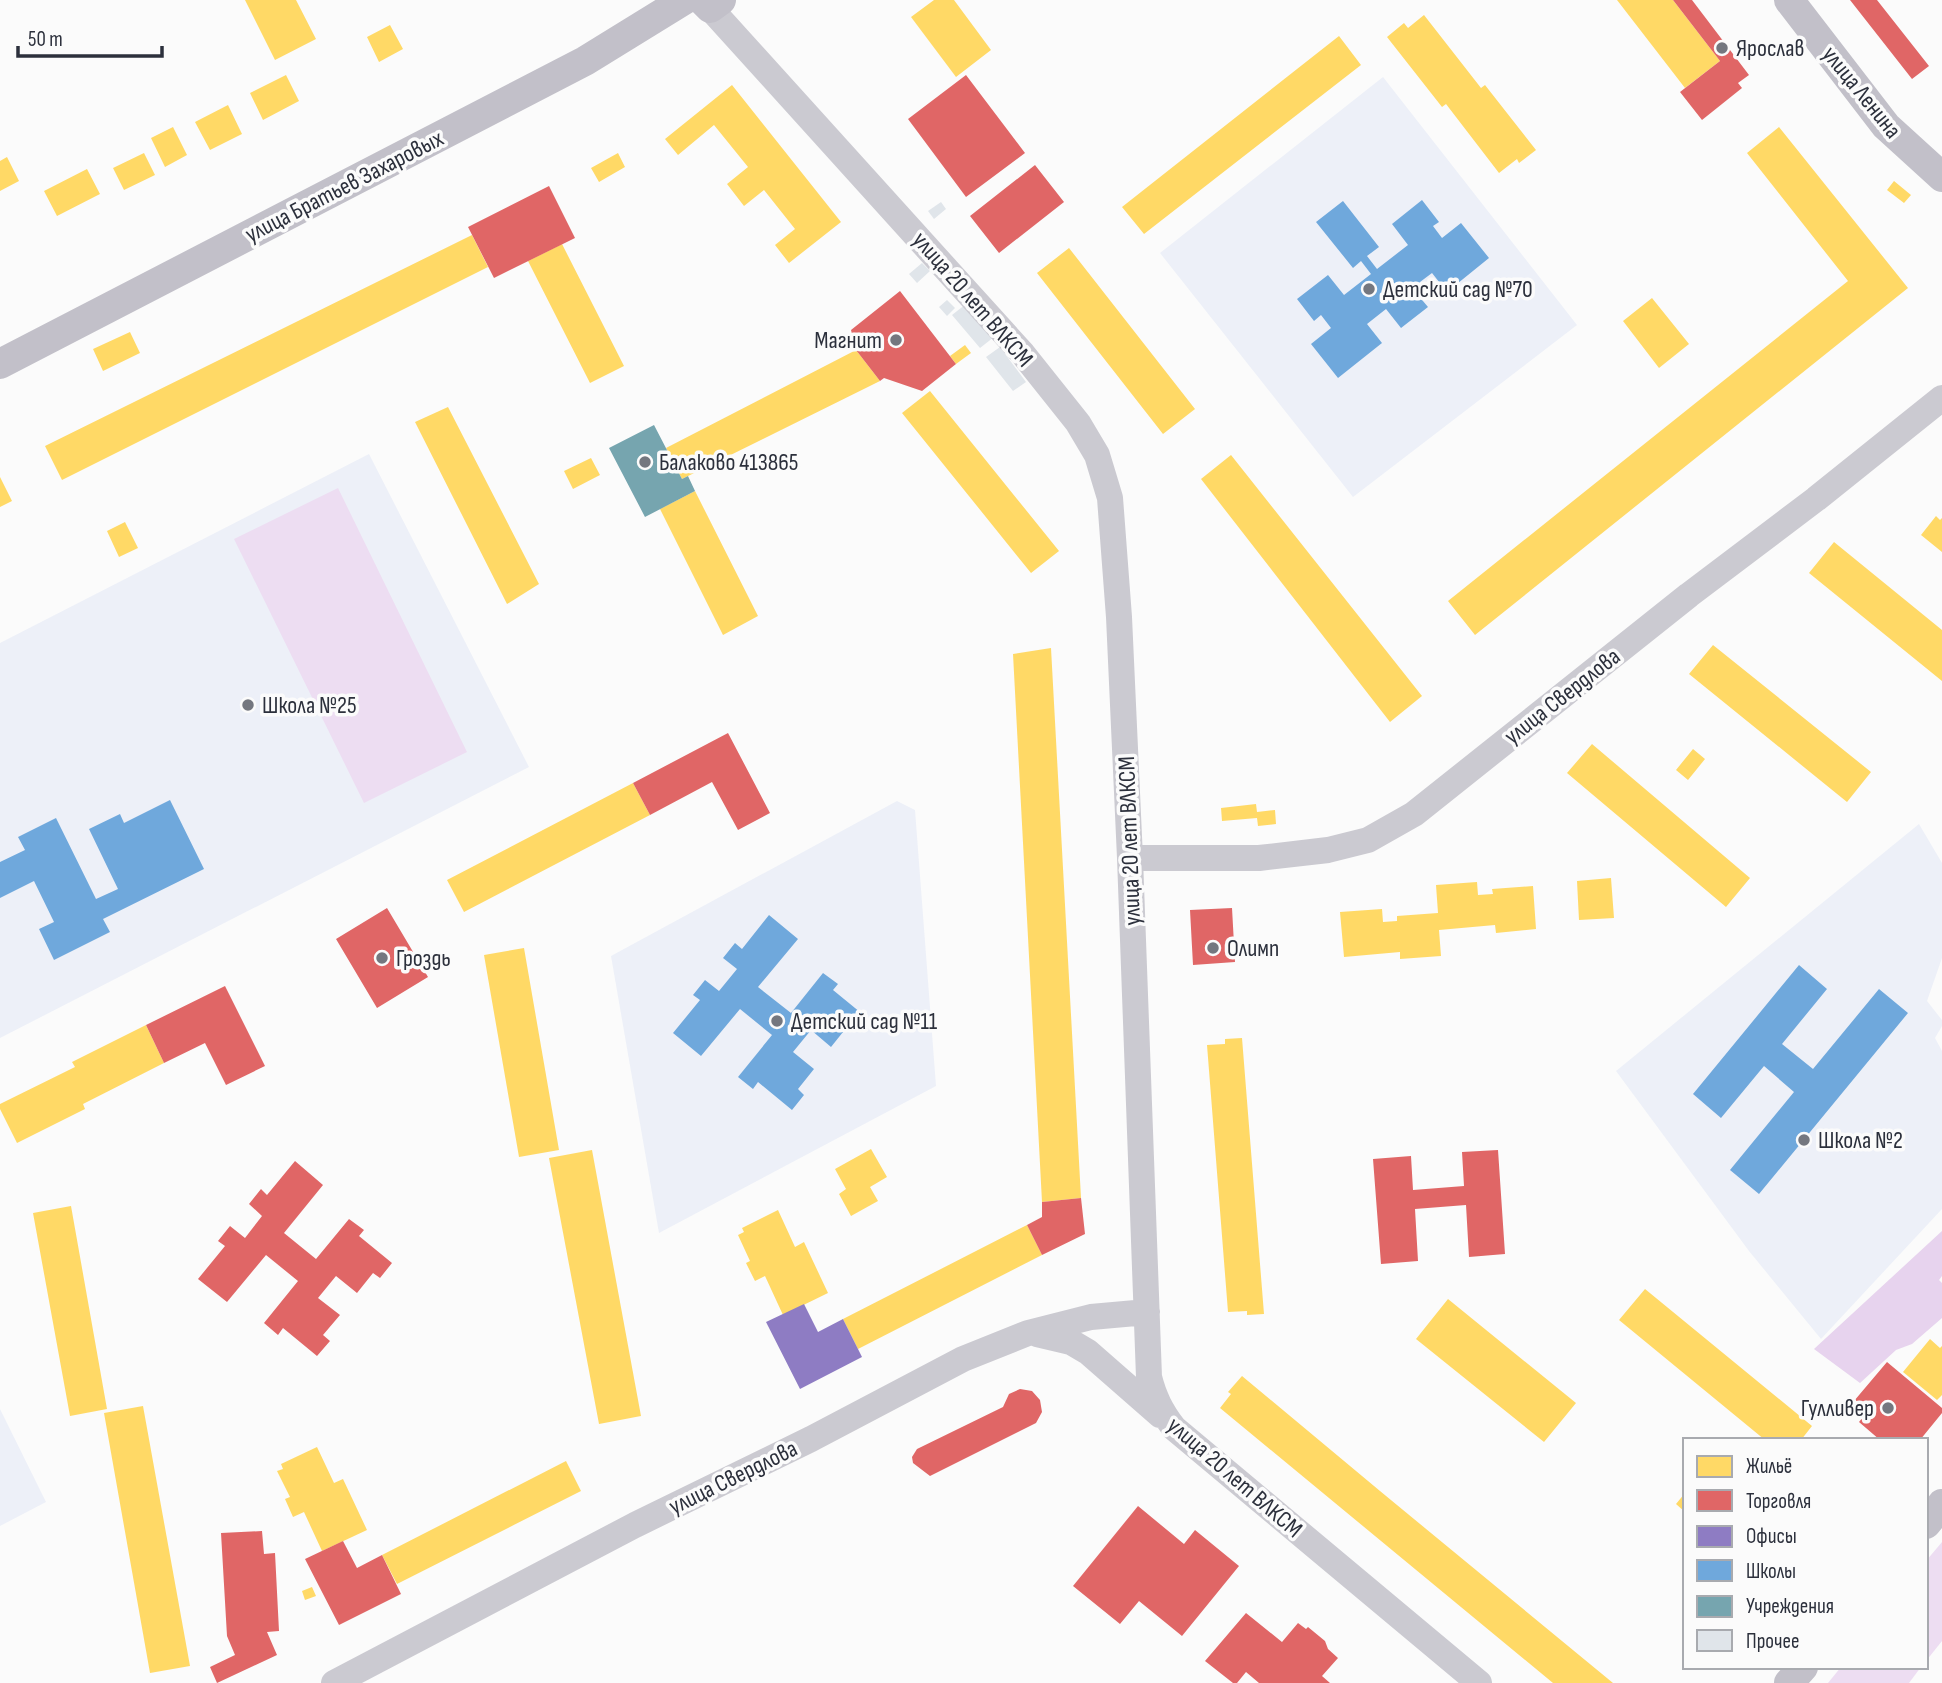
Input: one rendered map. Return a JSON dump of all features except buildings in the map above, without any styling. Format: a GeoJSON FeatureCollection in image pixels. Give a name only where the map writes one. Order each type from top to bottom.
{"type":"FeatureCollection","features":[{"type":"Feature","properties":{"kind":"main road","name":"улица Ленина"},"geometry":{"type":"LineString","coordinates":[[1789,0],[1886,126],[1942,177]]}},
{"type":"Feature","properties":{"kind":"main road","name":"улица Братьев Захаровых"},"geometry":{"type":"LineString","coordinates":[[0,364],[704,2]]}},
{"type":"Feature","properties":{"kind":"main road"},"geometry":{"type":"LineString","coordinates":[[1928,1522],[1942,1504]]}},
{"type":"Feature","properties":{"kind":"main road"},"geometry":{"type":"LineString","coordinates":[[1789,1683],[1801,1669]]}},
{"type":"Feature","properties":{"kind":"street","name":"улица 20 лет ВЛКСМ"},"geometry":{"type":"LineString","coordinates":[[704,2],[1023,354],[1078,423],[1097,455],[1110,498],[1119,617],[1149,1377],[1157,1405],[1174,1427],[1479,1683]]}},
{"type":"Feature","properties":{"kind":"street","name":"улица Свердлова"},"geometry":{"type":"LineString","coordinates":[[1130,858],[1259,858],[1328,850],[1368,840],[1379,834],[1414,814],[1942,398]]}},
{"type":"Feature","properties":{"kind":"street","name":"улица Свердлова"},"geometry":{"type":"LineString","coordinates":[[334,1683],[635,1525],[798,1445],[963,1359],[1028,1333],[1091,1317],[1147,1312]]}},
{"type":"Feature","properties":{"kind":"street"},"geometry":{"type":"LineString","coordinates":[[1028,1333],[1054,1336],[1072,1342],[1088,1352],[1174,1427]]}},
{"type":"Feature","properties":{"kind":"shaded area","name":"Детский сад №70"},"geometry":{"type":"Polygon","coordinates":[[[1383,77],[1577,325],[1353,497],[1160,253],[1383,77]]]}},
{"type":"Feature","properties":{"kind":"shaded area","name":"Школа №25"},"geometry":{"type":"Polygon","coordinates":[[[369,454],[529,767],[0,1038],[0,643],[369,454]]]}},
{"type":"Feature","properties":{"kind":"shaded area"},"geometry":{"type":"Polygon","coordinates":[[[338,488],[467,752],[364,803],[234,539],[338,488]]]}},
{"type":"Feature","properties":{"kind":"shaded area","name":"Детский сад №11"},"geometry":{"type":"Polygon","coordinates":[[[897,801],[915,810],[936,1086],[659,1233],[611,956],[897,801]]]}},
{"type":"Feature","properties":{"kind":"shaded area","name":"Школа №2"},"geometry":{"type":"Polygon","coordinates":[[[1919,824],[1942,863],[1942,958],[1927,1001],[1942,1020],[1942,1026],[1935,1038],[1942,1051],[1942,1209],[1821,1339],[1749,1251],[1616,1071],[1919,824]]]}},
{"type":"Feature","properties":{"kind":"shaded area"},"geometry":{"type":"Polygon","coordinates":[[[1942,1231],[1942,1276],[1939,1280],[1942,1283],[1942,1318],[1912,1344],[1896,1350],[1860,1383],[1814,1349],[1942,1231]]]}},
{"type":"Feature","properties":{"kind":"shaded area"},"geometry":{"type":"Polygon","coordinates":[[[0,1409],[46,1502],[0,1526],[0,1409]]]}},
{"type":"Feature","properties":{"kind":"shaded area"},"geometry":{"type":"Polygon","coordinates":[[[1942,1542],[1942,1641],[1928,1658],[1928,1559],[1942,1542]]]}},
{"type":"Feature","properties":{"kind":"shaded area"},"geometry":{"type":"Polygon","coordinates":[[[1839,1669],[1920,1669],[1909,1683],[1828,1683],[1839,1669]]]}},
{"type":"Feature","properties":{"kind":"place","name":"Ярослав"},"geometry":{"type":"Point","coordinates":[1722,48]}},
{"type":"Feature","properties":{"kind":"place","name":"Детский сад №70"},"geometry":{"type":"Point","coordinates":[1369,289]}},
{"type":"Feature","properties":{"kind":"place","name":"Магнит"},"geometry":{"type":"Point","coordinates":[896,340]}},
{"type":"Feature","properties":{"kind":"place","name":"Балаково 413865"},"geometry":{"type":"Point","coordinates":[645,462]}},
{"type":"Feature","properties":{"kind":"place","name":"Школа №25"},"geometry":{"type":"Point","coordinates":[248,705]}},
{"type":"Feature","properties":{"kind":"place","name":"Олимп"},"geometry":{"type":"Point","coordinates":[1213,948]}},
{"type":"Feature","properties":{"kind":"place","name":"Гроздь"},"geometry":{"type":"Point","coordinates":[382,958]}},
{"type":"Feature","properties":{"kind":"place","name":"Детский сад №11"},"geometry":{"type":"Point","coordinates":[777,1021]}},
{"type":"Feature","properties":{"kind":"place","name":"Школа №2"},"geometry":{"type":"Point","coordinates":[1804,1140]}},
{"type":"Feature","properties":{"kind":"place","name":"Гулливер"},"geometry":{"type":"Point","coordinates":[1888,1408]}}]}
